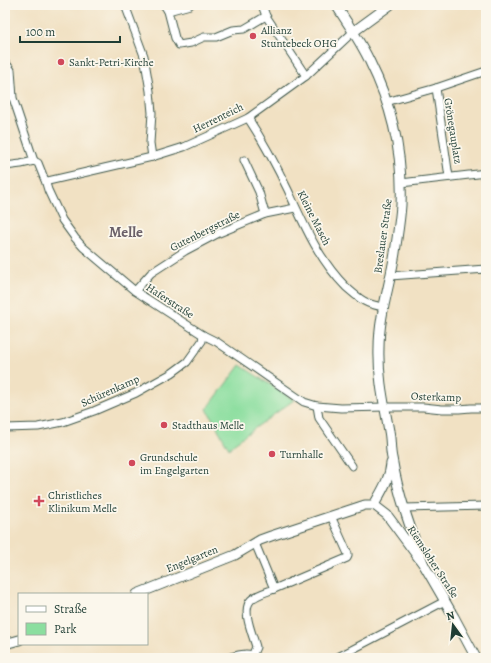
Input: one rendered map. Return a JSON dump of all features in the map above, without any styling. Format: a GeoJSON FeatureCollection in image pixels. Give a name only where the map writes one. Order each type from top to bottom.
{"type":"FeatureCollection","features":[{"type":"Feature","properties":{"kind":"street"},"geometry":{"type":"LineString","coordinates":[[125,5],[144,56],[152,113],[150,143],[152,157]]}},
{"type":"Feature","properties":{"kind":"street"},"geometry":{"type":"LineString","coordinates":[[190,5],[166,8],[175,38],[179,45],[192,43],[204,37],[216,37],[229,31],[244,29],[266,16]]}},
{"type":"Feature","properties":{"kind":"street"},"geometry":{"type":"LineString","coordinates":[[262,5],[266,16],[306,76]]}},
{"type":"Feature","properties":{"kind":"street","name":"Breslauer Straße"},"geometry":{"type":"LineString","coordinates":[[336,5],[370,61],[386,102],[398,148],[401,183],[400,218],[395,254],[383,307],[379,334],[380,385],[391,439],[391,470],[386,484],[374,505]]}},
{"type":"Feature","properties":{"kind":"street","name":"Herrenteich"},"geometry":{"type":"LineString","coordinates":[[45,180],[48,181],[152,157],[184,147],[248,118],[306,76],[353,32],[390,5]]}},
{"type":"Feature","properties":{"kind":"street"},"geometry":{"type":"LineString","coordinates":[[5,62],[11,70],[14,98],[34,161],[38,163],[45,180]]}},
{"type":"Feature","properties":{"kind":"street"},"geometry":{"type":"LineString","coordinates":[[386,102],[436,88],[486,71]]}},
{"type":"Feature","properties":{"kind":"street","name":"Grönegauplatz"},"geometry":{"type":"LineString","coordinates":[[436,88],[449,177]]}},
{"type":"Feature","properties":{"kind":"street","name":"Kleine Masch"},"geometry":{"type":"LineString","coordinates":[[248,118],[261,138],[288,190],[295,208],[319,252],[335,275],[358,297],[369,304],[383,307]]}},
{"type":"Feature","properties":{"kind":"street"},"geometry":{"type":"LineString","coordinates":[[244,160],[259,192],[265,214]]}},
{"type":"Feature","properties":{"kind":"street"},"geometry":{"type":"LineString","coordinates":[[5,166],[34,161]]}},
{"type":"Feature","properties":{"kind":"street"},"geometry":{"type":"LineString","coordinates":[[401,183],[486,173]]}},
{"type":"Feature","properties":{"kind":"street","name":"Haferstraße"},"geometry":{"type":"LineString","coordinates":[[45,180],[62,220],[74,238],[134,291],[203,335],[217,342],[304,402],[317,406],[341,408],[385,407]]}},
{"type":"Feature","properties":{"kind":"street","name":"Gutenbergstraße"},"geometry":{"type":"LineString","coordinates":[[134,291],[151,274],[185,251],[219,233],[265,214],[295,208]]}},
{"type":"Feature","properties":{"kind":"street"},"geometry":{"type":"LineString","coordinates":[[390,276],[486,269]]}},
{"type":"Feature","properties":{"kind":"street","name":"Schürenkamp"},"geometry":{"type":"LineString","coordinates":[[5,428],[38,427],[63,422],[94,411],[136,393],[172,373],[187,362],[202,341],[203,335]]}},
{"type":"Feature","properties":{"kind":"street"},"geometry":{"type":"LineString","coordinates":[[317,406],[319,418],[352,466]]}},
{"type":"Feature","properties":{"kind":"street","name":"Osterkamp"},"geometry":{"type":"LineString","coordinates":[[385,407],[423,407],[442,409],[486,408]]}},
{"type":"Feature","properties":{"kind":"street","name":"Breslauer Straße"},"geometry":{"type":"LineString","coordinates":[[392,458],[404,508],[424,565]]}},
{"type":"Feature","properties":{"kind":"street","name":"Engelgarten"},"geometry":{"type":"LineString","coordinates":[[139,593],[235,554],[271,536],[364,505],[374,505]]}},
{"type":"Feature","properties":{"kind":"street","name":"Riemsloher Straße"},"geometry":{"type":"LineString","coordinates":[[374,505],[387,515],[424,565],[476,658]]}},
{"type":"Feature","properties":{"kind":"street"},"geometry":{"type":"LineString","coordinates":[[404,508],[486,506]]}},
{"type":"Feature","properties":{"kind":"street"},"geometry":{"type":"LineString","coordinates":[[227,658],[244,654],[255,656],[256,647],[247,615],[247,607],[251,600],[347,558],[348,554],[332,516]]}},
{"type":"Feature","properties":{"kind":"street"},"geometry":{"type":"LineString","coordinates":[[255,543],[274,589]]}},
{"type":"Feature","properties":{"kind":"street"},"geometry":{"type":"LineString","coordinates":[[336,658],[348,656],[445,601]]}},
{"type":"Feature","properties":{"kind":"street"},"geometry":{"type":"LineString","coordinates":[[5,644],[18,640]]}},
{"type":"Feature","properties":{"kind":"green space"},"geometry":{"type":"Polygon","coordinates":[[[240,365],[294,400],[233,444],[229,449],[207,409],[240,365]]]}},
{"type":"Feature","properties":{"kind":"place","name":"Allianz Stuntebeck OHG"},"geometry":{"type":"Point","coordinates":[253,36]}},
{"type":"Feature","properties":{"kind":"place","name":"Sankt-Petri-Kirche"},"geometry":{"type":"Point","coordinates":[61,62]}},
{"type":"Feature","properties":{"kind":"place","name":"Stadthaus Melle"},"geometry":{"type":"Point","coordinates":[164,425]}},
{"type":"Feature","properties":{"kind":"place","name":"Turnhalle"},"geometry":{"type":"Point","coordinates":[272,454]}},
{"type":"Feature","properties":{"kind":"place","name":"Grundschule im Engelgarten"},"geometry":{"type":"Point","coordinates":[132,463]}},
{"type":"Feature","properties":{"kind":"place","name":"Christliches Klinikum Melle"},"geometry":{"type":"Point","coordinates":[39,501]}},
{"type":"Feature","properties":{"kind":"district","name":"Melle"},"geometry":{"type":"Point","coordinates":[126,232]}}]}
